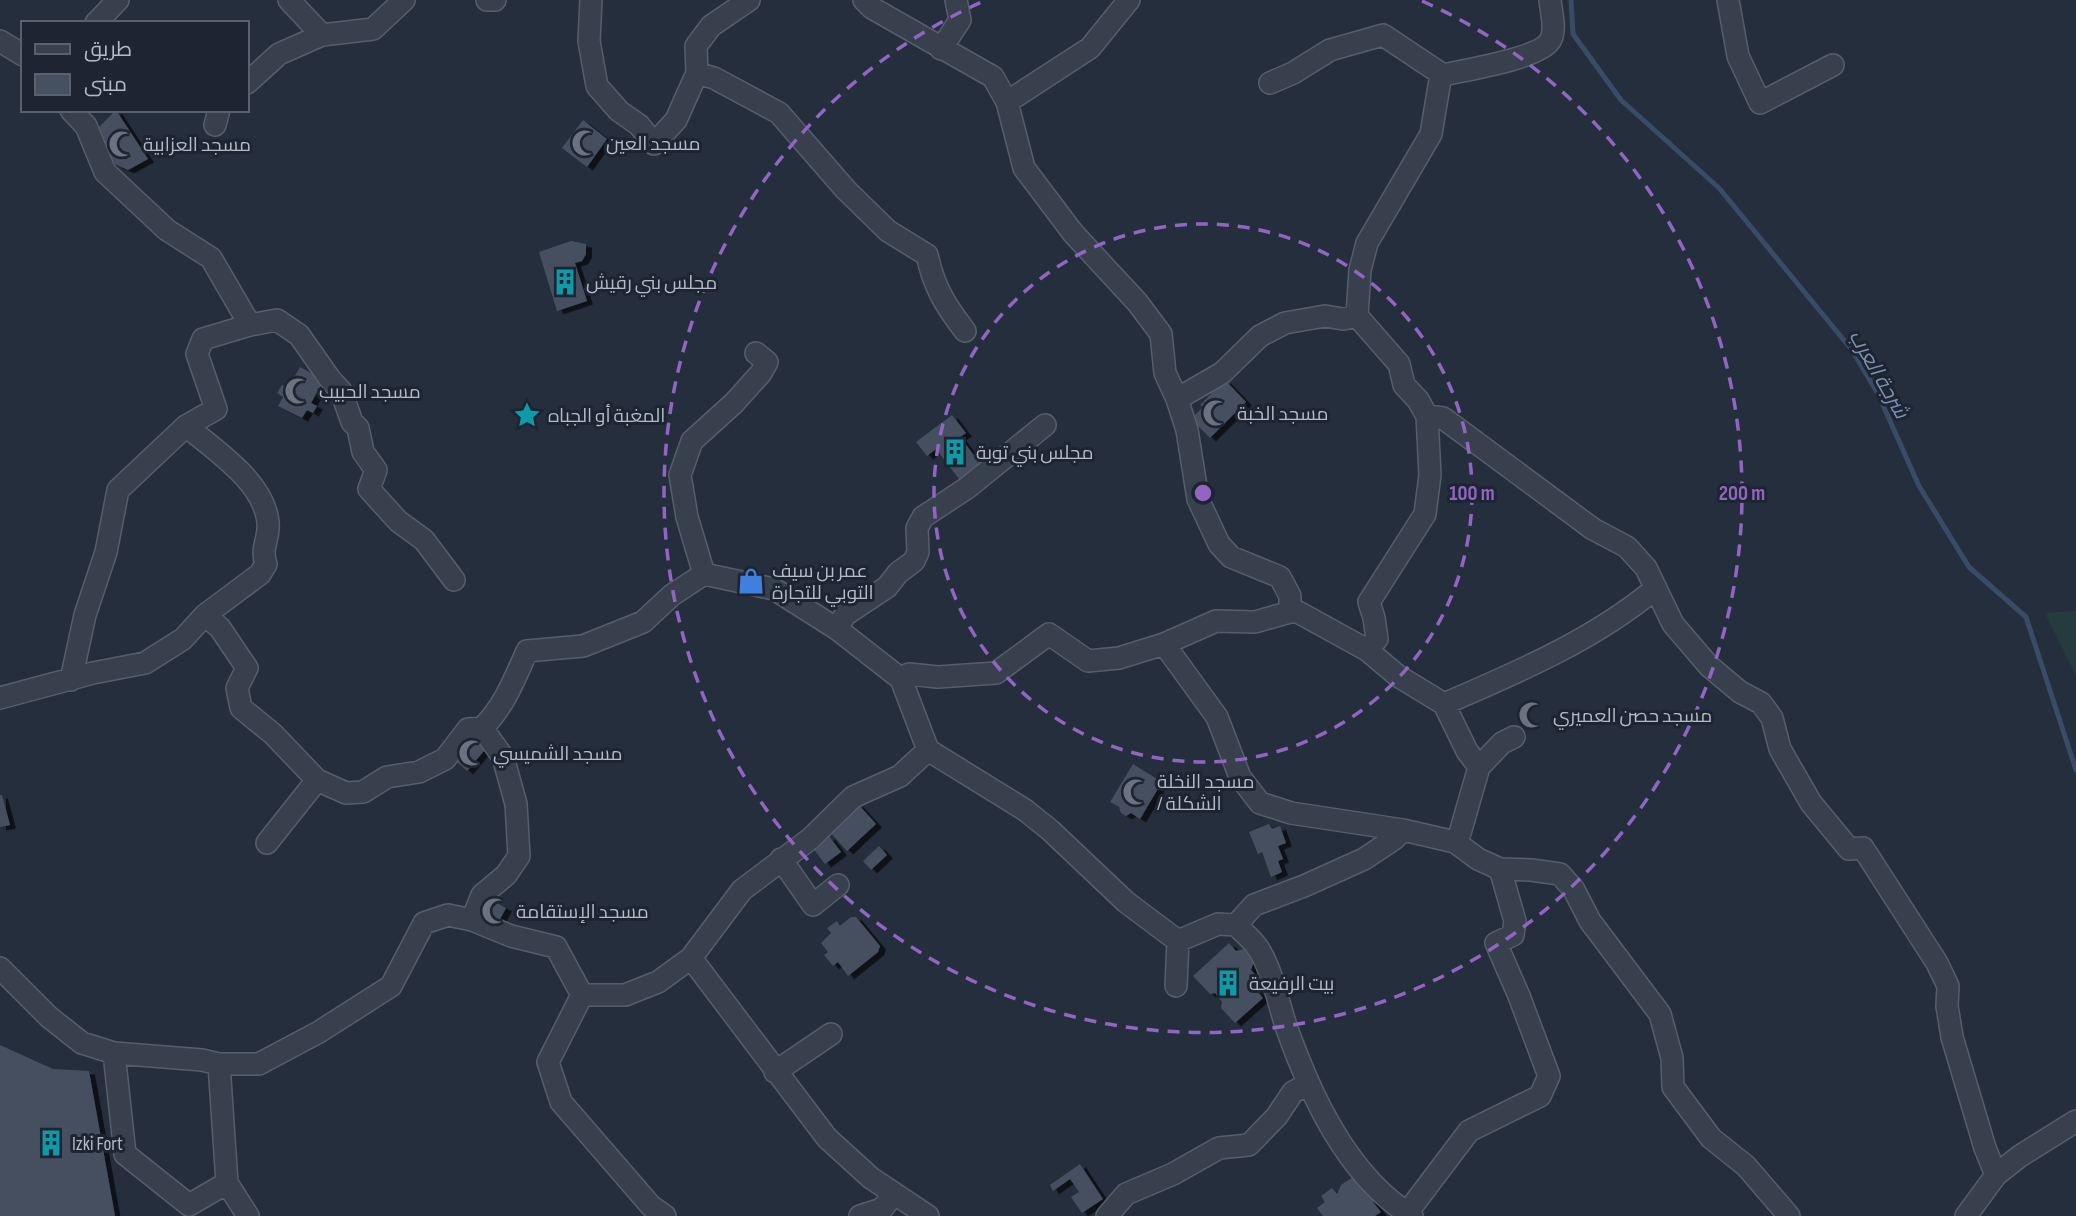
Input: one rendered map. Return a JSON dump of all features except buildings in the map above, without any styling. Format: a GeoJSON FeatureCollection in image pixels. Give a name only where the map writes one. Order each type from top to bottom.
{"type":"FeatureCollection","features":[{"type":"Feature","properties":{"kind":"street"},"geometry":{"type":"LineString","coordinates":[[98,21],[118,0]]}},
{"type":"Feature","properties":{"kind":"street"},"geometry":{"type":"LineString","coordinates":[[289,0],[322,35]]}},
{"type":"Feature","properties":{"kind":"street"},"geometry":{"type":"LineString","coordinates":[[248,82],[278,54],[322,35],[373,29],[404,0]]}},
{"type":"Feature","properties":{"kind":"street"},"geometry":{"type":"LineString","coordinates":[[486,0],[495,0]]}},
{"type":"Feature","properties":{"kind":"street"},"geometry":{"type":"LineString","coordinates":[[588,1],[589,41],[597,86],[619,111],[639,125],[654,144],[676,120],[697,73],[696,46],[711,26],[748,0]]}},
{"type":"Feature","properties":{"kind":"street"},"geometry":{"type":"LineString","coordinates":[[864,0],[872,8],[993,77],[1007,102],[1024,169],[1073,233],[1137,302],[1161,334],[1165,373],[1187,430],[1198,499],[1219,544],[1231,557],[1280,577],[1290,596],[1290,612]]}},
{"type":"Feature","properties":{"kind":"street"},"geometry":{"type":"LineString","coordinates":[[941,49],[960,20],[956,0]]}},
{"type":"Feature","properties":{"kind":"street"},"geometry":{"type":"LineString","coordinates":[[1007,102],[1090,48],[1129,0]]}},
{"type":"Feature","properties":{"kind":"street"},"geometry":{"type":"LineString","coordinates":[[1367,650],[1377,639],[1369,602],[1425,514],[1430,475],[1427,416],[1418,400],[1404,385],[1399,364],[1357,316],[1360,270],[1367,243],[1431,134],[1443,75],[1520,57],[1545,48],[1553,31],[1550,0]]}},
{"type":"Feature","properties":{"kind":"street"},"geometry":{"type":"LineString","coordinates":[[1728,0],[1738,56],[1760,103],[1833,65]]}},
{"type":"Feature","properties":{"kind":"street"},"geometry":{"type":"LineString","coordinates":[[1269,83],[1293,73],[1330,50],[1383,35],[1443,75]]}},
{"type":"Feature","properties":{"kind":"street"},"geometry":{"type":"LineString","coordinates":[[0,41],[21,54]]}},
{"type":"Feature","properties":{"kind":"street"},"geometry":{"type":"LineString","coordinates":[[697,73],[714,78],[779,113],[846,190],[888,231],[927,255],[930,272],[942,302],[965,331]]}},
{"type":"Feature","properties":{"kind":"street"},"geometry":{"type":"LineString","coordinates":[[73,112],[86,126],[105,172],[167,230],[211,258],[250,325]]}},
{"type":"Feature","properties":{"kind":"street"},"geometry":{"type":"LineString","coordinates":[[1177,399],[1222,373],[1260,336],[1285,323],[1325,316],[1342,319],[1357,316]]}},
{"type":"Feature","properties":{"kind":"street"},"geometry":{"type":"LineString","coordinates":[[71,680],[85,615],[106,552],[118,490],[186,426],[216,409],[197,354],[203,339],[250,325],[277,320],[299,335],[341,391],[352,422],[358,428],[363,452],[376,470],[369,489],[398,521],[424,540],[454,580]]}},
{"type":"Feature","properties":{"kind":"street"},"geometry":{"type":"LineString","coordinates":[[704,574],[687,517],[680,475],[692,441],[734,403],[761,373],[767,362],[756,354]]}},
{"type":"Feature","properties":{"kind":"street"},"geometry":{"type":"LineString","coordinates":[[1427,416],[1443,418],[1593,529],[1627,547],[1646,568],[1673,624],[1709,666],[1740,692],[1761,703],[1772,718],[1780,749],[1811,803],[1849,849],[1863,848],[1937,963],[1948,986],[1947,1006],[1952,1037],[1985,1148],[1996,1175]]}},
{"type":"Feature","properties":{"kind":"street"},"geometry":{"type":"LineString","coordinates":[[837,629],[845,615],[887,587],[898,573],[914,561],[918,552],[917,528],[922,517],[967,488],[1045,425]]}},
{"type":"Feature","properties":{"kind":"street"},"geometry":{"type":"LineString","coordinates":[[0,698],[93,673],[145,663],[183,639],[205,615],[260,574],[266,564],[262,552],[269,534],[268,519],[251,481],[186,426]]}},
{"type":"Feature","properties":{"kind":"street"},"geometry":{"type":"LineString","coordinates":[[205,615],[220,628],[247,668],[237,688],[241,709],[273,734],[317,780],[346,793],[363,792],[387,777],[419,772],[445,759],[468,729],[482,728],[493,718],[504,701],[527,650],[583,646],[643,622],[672,595],[704,574],[775,589],[837,629],[901,679],[929,750],[1025,810],[1126,902],[1178,941]]}},
{"type":"Feature","properties":{"kind":"street"},"geometry":{"type":"LineString","coordinates":[[1444,704],[1530,667],[1626,613],[1656,588]]}},
{"type":"Feature","properties":{"kind":"street"},"geometry":{"type":"LineString","coordinates":[[901,679],[909,674],[938,677],[996,673],[1049,634],[1088,661],[1119,657],[1164,644],[1216,621],[1255,622],[1298,612],[1367,650],[1398,676],[1444,704],[1467,751],[1479,766]]}},
{"type":"Feature","properties":{"kind":"street"},"geometry":{"type":"LineString","coordinates":[[1164,644],[1217,717],[1240,777],[1260,803],[1291,813],[1403,830],[1455,842],[1478,859],[1500,869],[1560,874],[1574,890],[1590,921],[1660,1014],[1672,1058],[1673,1087],[1711,1138],[1746,1166],[1789,1216]]}},
{"type":"Feature","properties":{"kind":"street"},"geometry":{"type":"LineString","coordinates":[[472,920],[482,895],[506,875],[519,856],[516,804],[503,757],[482,728]]}},
{"type":"Feature","properties":{"kind":"street"},"geometry":{"type":"LineString","coordinates":[[1455,842],[1479,766],[1502,743],[1514,737]]}},
{"type":"Feature","properties":{"kind":"street"},"geometry":{"type":"LineString","coordinates":[[582,995],[625,995],[658,982],[691,958],[742,890],[810,839],[853,797],[900,776],[929,750]]}},
{"type":"Feature","properties":{"kind":"street"},"geometry":{"type":"LineString","coordinates":[[267,843],[317,780]]}},
{"type":"Feature","properties":{"kind":"street"},"geometry":{"type":"LineString","coordinates":[[1236,925],[1254,905],[1364,859],[1403,830]]}},
{"type":"Feature","properties":{"kind":"street"},"geometry":{"type":"LineString","coordinates":[[781,859],[813,905],[838,885]]}},
{"type":"Feature","properties":{"kind":"street"},"geometry":{"type":"LineString","coordinates":[[1178,941],[1218,924],[1236,925],[1256,946],[1274,985],[1286,1027],[1308,1084],[1329,1125],[1356,1164],[1388,1198],[1409,1214],[1469,1131],[1540,1097],[1549,1076],[1496,943],[1513,935],[1515,921],[1500,869]]}},
{"type":"Feature","properties":{"kind":"street"},"geometry":{"type":"LineString","coordinates":[[0,968],[49,1017],[82,1043],[114,1053],[202,1060],[219,1064],[259,1064],[319,1032],[391,986],[424,923],[448,915],[472,920],[511,936],[556,947],[582,995]]}},
{"type":"Feature","properties":{"kind":"street"},"geometry":{"type":"LineString","coordinates":[[1176,986],[1178,941]]}},
{"type":"Feature","properties":{"kind":"street"},"geometry":{"type":"LineString","coordinates":[[691,958],[827,1138],[871,1178],[928,1216]]}},
{"type":"Feature","properties":{"kind":"street"},"geometry":{"type":"LineString","coordinates":[[582,995],[548,1062],[561,1102],[651,1206],[665,1216]]}},
{"type":"Feature","properties":{"kind":"street"},"geometry":{"type":"LineString","coordinates":[[775,1072],[831,1034]]}},
{"type":"Feature","properties":{"kind":"street"},"geometry":{"type":"LineString","coordinates":[[114,1053],[125,1154],[189,1205],[228,1183]]}},
{"type":"Feature","properties":{"kind":"street"},"geometry":{"type":"LineString","coordinates":[[219,1064],[228,1183],[248,1216]]}},
{"type":"Feature","properties":{"kind":"street"},"geometry":{"type":"LineString","coordinates":[[1107,1216],[1126,1194],[1173,1174],[1219,1148],[1249,1145],[1277,1116],[1293,1092],[1308,1084]]}},
{"type":"Feature","properties":{"kind":"street"},"geometry":{"type":"LineString","coordinates":[[1966,1216],[1996,1175],[2020,1156],[2076,1121]]}},
{"type":"Feature","properties":{"kind":"street"},"geometry":{"type":"LineString","coordinates":[[860,1216],[882,1209],[894,1195]]}},
{"type":"Feature","properties":{"kind":"green space"},"geometry":{"type":"Polygon","coordinates":[[[2076,611],[2076,676],[2045,613],[2076,611]]]}},
{"type":"Feature","properties":{"kind":"waterway","name":"شرجة العرب"},"geometry":{"type":"LineString","coordinates":[[1571,0],[1573,34],[1621,100],[1719,188],[1852,350],[1878,394],[1919,486],[1969,567],[2026,617],[2076,770]]}},
{"type":"Feature","properties":{"kind":"place","name":"مسجد العين"},"geometry":{"type":"Point","coordinates":[585,143]}},
{"type":"Feature","properties":{"kind":"place","name":"مسجد العزابية"},"geometry":{"type":"Point","coordinates":[122,144]}},
{"type":"Feature","properties":{"kind":"place","name":"مجلس بني رقيش"},"geometry":{"type":"Point","coordinates":[565,282]}},
{"type":"Feature","properties":{"kind":"place","name":"مسجد الحبيب"},"geometry":{"type":"Point","coordinates":[298,391]}},
{"type":"Feature","properties":{"kind":"place","name":"مسجد الخبة"},"geometry":{"type":"Point","coordinates":[1216,413]}},
{"type":"Feature","properties":{"kind":"place","name":"المغبة أو الجباه"},"geometry":{"type":"Point","coordinates":[527,415]}},
{"type":"Feature","properties":{"kind":"place","name":"مجلس بني توبة"},"geometry":{"type":"Point","coordinates":[955,452]}},
{"type":"Feature","properties":{"kind":"place","name":"عمر بن سيف التوبي للتجارة"},"geometry":{"type":"Point","coordinates":[751,581]}},
{"type":"Feature","properties":{"kind":"place","name":"مسجد حصن العميري"},"geometry":{"type":"Point","coordinates":[1532,715]}},
{"type":"Feature","properties":{"kind":"place","name":"مسجد الشميسي"},"geometry":{"type":"Point","coordinates":[472,753]}},
{"type":"Feature","properties":{"kind":"place","name":"مسجد النخلة / الشكلة"},"geometry":{"type":"Point","coordinates":[1136,792]}},
{"type":"Feature","properties":{"kind":"place","name":"مسجد الإستقامة"},"geometry":{"type":"Point","coordinates":[495,911]}},
{"type":"Feature","properties":{"kind":"place","name":"بيت الرفيعة"},"geometry":{"type":"Point","coordinates":[1228,983]}},
{"type":"Feature","properties":{"kind":"place","name":"Izki Fort"},"geometry":{"type":"Point","coordinates":[51,1143]}}]}
